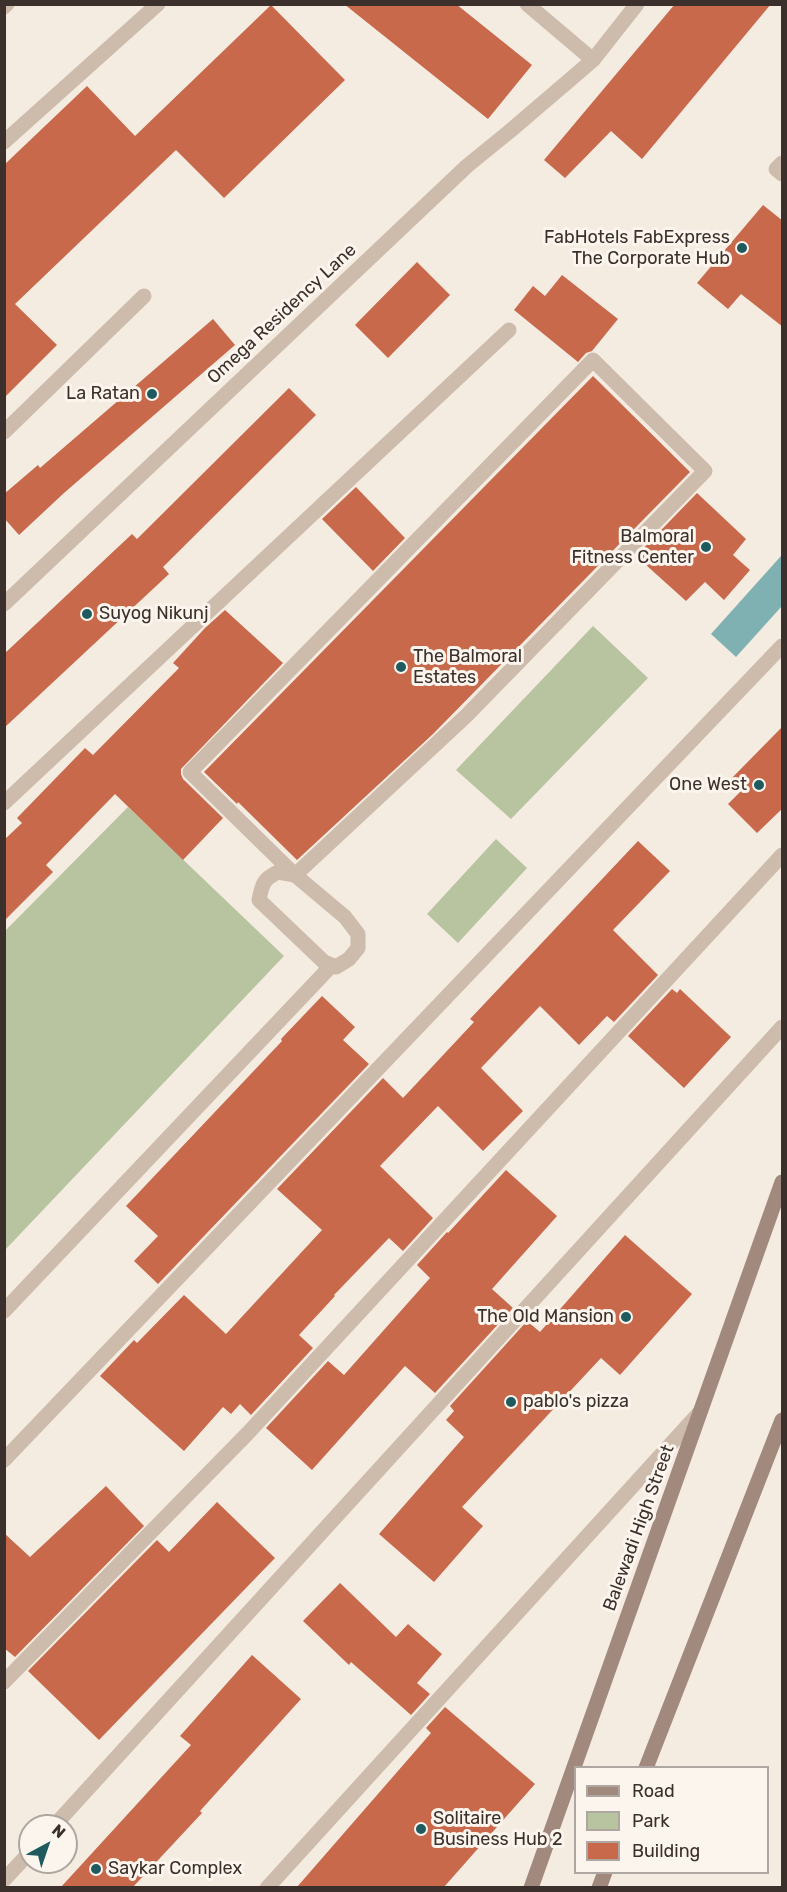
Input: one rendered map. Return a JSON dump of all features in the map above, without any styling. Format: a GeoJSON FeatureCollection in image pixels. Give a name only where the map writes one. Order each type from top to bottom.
{"type":"FeatureCollection","features":[{"type":"Feature","properties":{"kind":"street"},"geometry":{"type":"LineString","coordinates":[[4,142],[158,4]]}},
{"type":"Feature","properties":{"kind":"street"},"geometry":{"type":"LineString","coordinates":[[527,4],[593,60]]}},
{"type":"Feature","properties":{"kind":"street","name":"Omega Residency Lane"},"geometry":{"type":"LineString","coordinates":[[4,604],[467,166],[593,60],[637,4]]}},
{"type":"Feature","properties":{"kind":"street"},"geometry":{"type":"LineString","coordinates":[[783,163],[776,169],[783,174]]}},
{"type":"Feature","properties":{"kind":"street"},"geometry":{"type":"LineString","coordinates":[[4,432],[144,296]]}},
{"type":"Feature","properties":{"kind":"street"},"geometry":{"type":"LineString","coordinates":[[4,803],[509,330]]}},
{"type":"Feature","properties":{"kind":"street"},"geometry":{"type":"LineString","coordinates":[[295,875],[278,872],[267,877],[261,888],[259,900],[324,962],[336,967],[358,948],[358,934],[345,917],[295,875],[190,772],[593,360],[705,471],[466,716],[295,875]]}},
{"type":"Feature","properties":{"kind":"street"},"geometry":{"type":"LineString","coordinates":[[4,1460],[783,646]]}},
{"type":"Feature","properties":{"kind":"street"},"geometry":{"type":"LineString","coordinates":[[4,1682],[248,1432],[783,855]]}},
{"type":"Feature","properties":{"kind":"street"},"geometry":{"type":"LineString","coordinates":[[4,1311],[332,965]]}},
{"type":"Feature","properties":{"kind":"street"},"geometry":{"type":"LineString","coordinates":[[65,1814],[783,1027]]}},
{"type":"Feature","properties":{"kind":"street","name":"Balewadi High Street"},"geometry":{"type":"LineString","coordinates":[[574,1766],[783,1182]]}},
{"type":"Feature","properties":{"kind":"street"},"geometry":{"type":"LineString","coordinates":[[267,1887],[702,1410]]}},
{"type":"Feature","properties":{"kind":"street"},"geometry":{"type":"LineString","coordinates":[[646,1766],[783,1420]]}},
{"type":"Feature","properties":{"kind":"street","name":"Balewadi High Street"},"geometry":{"type":"LineString","coordinates":[[531,1887],[574,1767]]}},
{"type":"Feature","properties":{"kind":"street"},"geometry":{"type":"LineString","coordinates":[[4,1880],[18,1865]]}},
{"type":"Feature","properties":{"kind":"green space"},"geometry":{"type":"Polygon","coordinates":[[[593,626],[648,678],[511,819],[456,770],[593,626]]]}},
{"type":"Feature","properties":{"kind":"green space"},"geometry":{"type":"Polygon","coordinates":[[[128,807],[284,956],[5,1250],[5,931],[128,807]]]}},
{"type":"Feature","properties":{"kind":"green space"},"geometry":{"type":"Polygon","coordinates":[[[496,839],[527,868],[458,943],[427,914],[496,839]]]}},
{"type":"Feature","properties":{"kind":"water"},"geometry":{"type":"Polygon","coordinates":[[[781,556],[782,606],[736,657],[711,634],[781,556]]]}},
{"type":"Feature","properties":{"kind":"building"},"geometry":{"type":"Polygon","coordinates":[[[344,4],[456,4],[532,65],[488,119],[344,4]]]}},
{"type":"Feature","properties":{"kind":"building"},"geometry":{"type":"Polygon","coordinates":[[[675,4],[771,4],[642,159],[611,131],[565,178],[544,160],[675,4]]]}},
{"type":"Feature","properties":{"kind":"building"},"geometry":{"type":"Polygon","coordinates":[[[271,5],[345,80],[224,198],[176,150],[15,304],[57,345],[4,398],[4,165],[87,86],[135,136],[271,5]]]}},
{"type":"Feature","properties":{"kind":"building"},"geometry":{"type":"Polygon","coordinates":[[[763,205],[783,221],[783,327],[741,294],[728,309],[697,283],[763,205]]]}},
{"type":"Feature","properties":{"kind":"building"},"geometry":{"type":"Polygon","coordinates":[[[417,262],[450,295],[388,358],[355,325],[417,262]]]}},
{"type":"Feature","properties":{"kind":"building"},"geometry":{"type":"Polygon","coordinates":[[[562,275],[618,319],[592,351],[586,353],[578,362],[514,310],[533,286],[545,296],[562,275]]]}},
{"type":"Feature","properties":{"kind":"building","name":"La Ratan"},"geometry":{"type":"Polygon","coordinates":[[[213,319],[235,345],[64,493],[19,535],[4,518],[4,494],[38,465],[40,468],[213,319]]]}},
{"type":"Feature","properties":{"kind":"building","name":"The Balmoral Estates"},"geometry":{"type":"Polygon","coordinates":[[[593,376],[690,472],[433,734],[297,860],[204,772],[593,376]]]}},
{"type":"Feature","properties":{"kind":"building"},"geometry":{"type":"Polygon","coordinates":[[[289,388],[316,415],[163,567],[169,574],[4,728],[4,654],[132,534],[137,539],[289,388]]]}},
{"type":"Feature","properties":{"kind":"building"},"geometry":{"type":"Polygon","coordinates":[[[356,487],[405,538],[373,571],[322,519],[356,487]]]}},
{"type":"Feature","properties":{"kind":"building","name":"Balmoral Fitness Center"},"geometry":{"type":"Polygon","coordinates":[[[697,493],[746,539],[733,555],[750,570],[724,600],[705,582],[686,601],[636,556],[697,493]]]}},
{"type":"Feature","properties":{"kind":"building"},"geometry":{"type":"Polygon","coordinates":[[[225,610],[283,663],[181,769],[183,779],[223,818],[183,860],[115,794],[46,865],[53,872],[4,921],[4,840],[22,823],[17,818],[85,748],[93,755],[179,668],[173,663],[225,610]]]}},
{"type":"Feature","properties":{"kind":"building","name":"One West"},"geometry":{"type":"Polygon","coordinates":[[[783,726],[783,808],[757,833],[728,804],[741,791],[730,780],[783,726]]]}},
{"type":"Feature","properties":{"kind":"building"},"geometry":{"type":"Polygon","coordinates":[[[638,841],[670,871],[613,930],[658,975],[614,1022],[607,1016],[579,1045],[540,1006],[481,1068],[523,1111],[483,1151],[438,1106],[380,1166],[433,1218],[403,1251],[389,1238],[334,1295],[299,1335],[313,1348],[251,1415],[240,1404],[231,1414],[223,1407],[184,1451],[100,1376],[134,1340],[137,1343],[184,1295],[226,1334],[322,1230],[277,1189],[383,1078],[403,1098],[474,1022],[470,1019],[638,841]]]}},
{"type":"Feature","properties":{"kind":"building"},"geometry":{"type":"Polygon","coordinates":[[[672,989],[677,993],[680,989],[731,1037],[684,1088],[628,1036],[672,989]]]}},
{"type":"Feature","properties":{"kind":"building"},"geometry":{"type":"Polygon","coordinates":[[[322,996],[355,1027],[343,1040],[369,1064],[158,1284],[134,1261],[158,1236],[126,1206],[322,996]]]}},
{"type":"Feature","properties":{"kind":"building"},"geometry":{"type":"Polygon","coordinates":[[[506,1170],[557,1216],[492,1289],[513,1308],[435,1393],[405,1366],[312,1470],[266,1428],[328,1361],[344,1375],[430,1278],[417,1265],[506,1170]]]}},
{"type":"Feature","properties":{"kind":"building"},"geometry":{"type":"Polygon","coordinates":[[[625,1235],[692,1294],[620,1375],[601,1358],[462,1507],[483,1526],[434,1582],[379,1534],[464,1437],[446,1420],[454,1411],[450,1406],[527,1321],[540,1332],[625,1235]]]}},
{"type":"Feature","properties":{"kind":"building"},"geometry":{"type":"Polygon","coordinates":[[[106,1486],[144,1526],[15,1657],[4,1648],[4,1533],[30,1557],[106,1486]]]}},
{"type":"Feature","properties":{"kind":"building"},"geometry":{"type":"Polygon","coordinates":[[[217,1502],[275,1558],[99,1740],[28,1671],[157,1540],[169,1552],[217,1502]]]}},
{"type":"Feature","properties":{"kind":"building"},"geometry":{"type":"Polygon","coordinates":[[[340,1583],[396,1637],[408,1624],[442,1654],[417,1683],[430,1694],[411,1715],[351,1662],[349,1665],[303,1621],[340,1583]]]}},
{"type":"Feature","properties":{"kind":"building"},"geometry":{"type":"Polygon","coordinates":[[[252,1655],[301,1699],[200,1811],[202,1813],[133,1887],[61,1887],[73,1874],[78,1874],[78,1868],[191,1745],[180,1736],[252,1655]]]}},
{"type":"Feature","properties":{"kind":"building","name":"Solitaire Business Hub 2"},"geometry":{"type":"Polygon","coordinates":[[[445,1707],[535,1784],[444,1887],[297,1887],[431,1733],[426,1728],[445,1707]]]}},
{"type":"Feature","properties":{"kind":"place","name":"FabHotels FabExpress The Corporate Hub"},"geometry":{"type":"Point","coordinates":[742,248]}},
{"type":"Feature","properties":{"kind":"place","name":"La Ratan"},"geometry":{"type":"Point","coordinates":[152,394]}},
{"type":"Feature","properties":{"kind":"place","name":"Balmoral Fitness Center"},"geometry":{"type":"Point","coordinates":[706,547]}},
{"type":"Feature","properties":{"kind":"place","name":"Suyog Nikunj"},"geometry":{"type":"Point","coordinates":[87,614]}},
{"type":"Feature","properties":{"kind":"place","name":"The Balmoral Estates"},"geometry":{"type":"Point","coordinates":[401,667]}},
{"type":"Feature","properties":{"kind":"place","name":"One West"},"geometry":{"type":"Point","coordinates":[759,785]}},
{"type":"Feature","properties":{"kind":"place","name":"The Old Mansion"},"geometry":{"type":"Point","coordinates":[626,1317]}},
{"type":"Feature","properties":{"kind":"place","name":"pablo's pizza"},"geometry":{"type":"Point","coordinates":[511,1402]}},
{"type":"Feature","properties":{"kind":"place","name":"Solitaire Business Hub 2"},"geometry":{"type":"Point","coordinates":[421,1829]}},
{"type":"Feature","properties":{"kind":"place","name":"Saykar Complex"},"geometry":{"type":"Point","coordinates":[96,1869]}}]}
